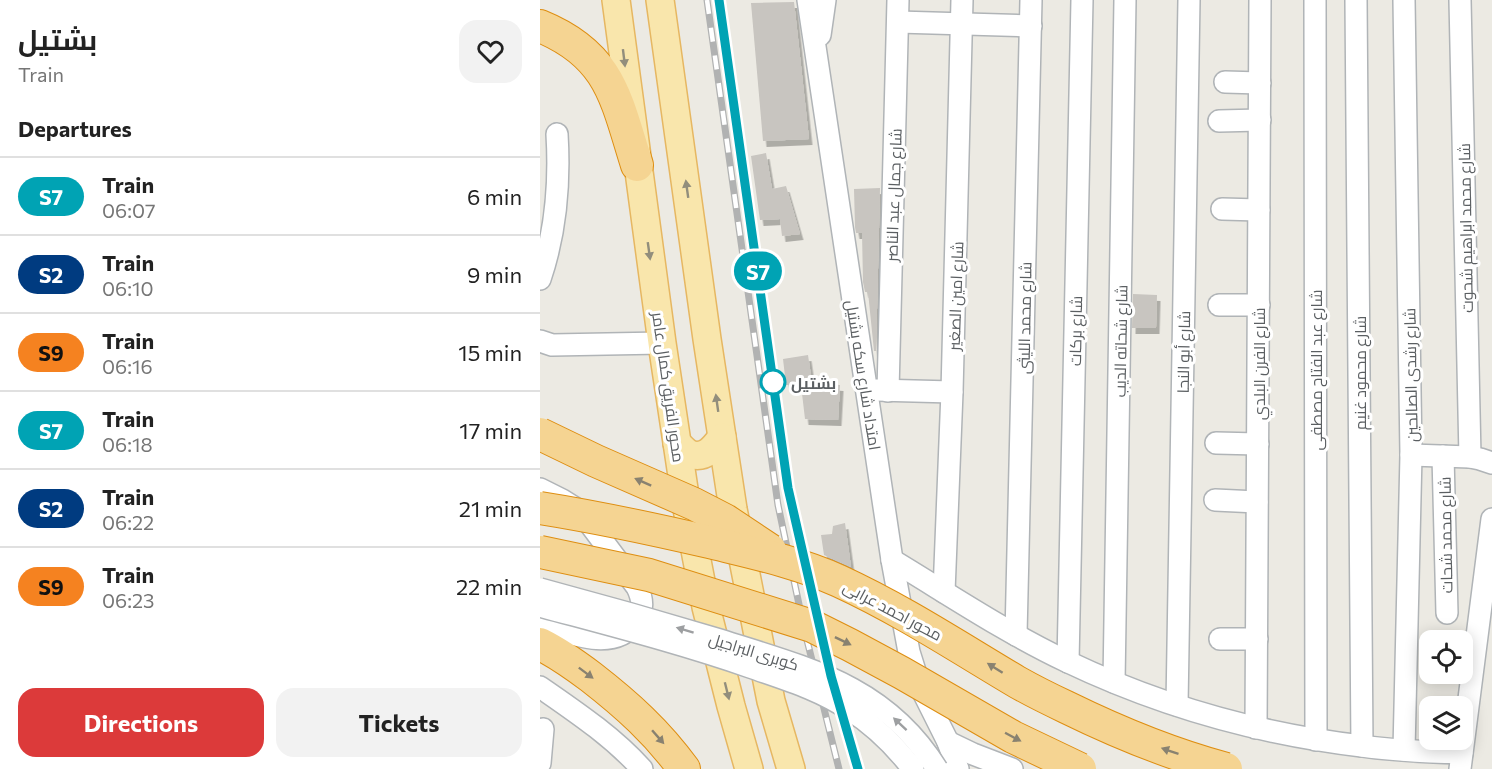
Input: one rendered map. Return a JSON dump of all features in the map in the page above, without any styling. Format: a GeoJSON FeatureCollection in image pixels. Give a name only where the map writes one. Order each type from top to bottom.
{"type":"FeatureCollection","features":[{"type":"Feature","properties":{"kind":"highway"},"geometry":{"type":"LineString","coordinates":[[540,26],[570,41],[584,52],[606,78],[614,94],[637,165]]}},
{"type":"Feature","properties":{"kind":"highway"},"geometry":{"type":"LineString","coordinates":[[540,434],[715,514],[786,560]]}},
{"type":"Feature","properties":{"kind":"highway","name":"محور احمد عرابى"},"geometry":{"type":"LineString","coordinates":[[540,508],[638,526],[786,560],[838,580],[880,601],[1018,682],[1093,720],[1171,752],[1226,769]]}},
{"type":"Feature","properties":{"kind":"highway"},"geometry":{"type":"LineString","coordinates":[[540,552],[649,575],[812,626],[902,673],[1013,738],[1080,769]]}},
{"type":"Feature","properties":{"kind":"highway"},"geometry":{"type":"LineString","coordinates":[[540,644],[580,668],[629,707],[684,769]]}},
{"type":"Feature","properties":{"kind":"main road","name":"محور الفريق كمال عامر"},"geometry":{"type":"LineString","coordinates":[[616,0],[637,165],[687,509],[706,608],[749,769]]}},
{"type":"Feature","properties":{"kind":"main road"},"geometry":{"type":"LineString","coordinates":[[660,0],[733,509],[771,701],[791,769]]}},
{"type":"Feature","properties":{"kind":"main road"},"geometry":{"type":"LineString","coordinates":[[677,443],[692,455],[703,455],[714,448],[722,436]]}},
{"type":"Feature","properties":{"kind":"main road"},"geometry":{"type":"LineString","coordinates":[[687,509],[733,509]]}},
{"type":"Feature","properties":{"kind":"street","name":"امتداد شارع سكه بشتيل"},"geometry":{"type":"LineString","coordinates":[[808,0],[892,560],[909,652],[919,684],[948,742],[958,769]]}},
{"type":"Feature","properties":{"kind":"street"},"geometry":{"type":"LineString","coordinates":[[818,60],[825,0]]}},
{"type":"Feature","properties":{"kind":"street","name":"شارع جمال عبد الناصر"},"geometry":{"type":"LineString","coordinates":[[888,391],[898,0]]}},
{"type":"Feature","properties":{"kind":"street","name":"شارع امين الصغير"},"geometry":{"type":"LineString","coordinates":[[944,592],[952,392],[962,0]]}},
{"type":"Feature","properties":{"kind":"street","name":"شارع محمد الليثى"},"geometry":{"type":"LineString","coordinates":[[1016,635],[1031,0]]}},
{"type":"Feature","properties":{"kind":"street","name":"شارع بركات"},"geometry":{"type":"LineString","coordinates":[[1068,662],[1082,0]]}},
{"type":"Feature","properties":{"kind":"street","name":"شارع شحاته الديب"},"geometry":{"type":"LineString","coordinates":[[1114,682],[1125,0]]}},
{"type":"Feature","properties":{"kind":"street","name":"شارع أبو النجا"},"geometry":{"type":"LineString","coordinates":[[1177,705],[1189,0]]}},
{"type":"Feature","properties":{"kind":"street","name":"شارع الفرن البلدي"},"geometry":{"type":"LineString","coordinates":[[1256,728],[1260,0]]}},
{"type":"Feature","properties":{"kind":"street","name":"شارع عبد الفتاح مصطفى"},"geometry":{"type":"LineString","coordinates":[[1314,0],[1316,740]]}},
{"type":"Feature","properties":{"kind":"street","name":"شارع محمود غنيم"},"geometry":{"type":"LineString","coordinates":[[1356,0],[1362,746]]}},
{"type":"Feature","properties":{"kind":"street","name":"شارع رشدى الصالحين"},"geometry":{"type":"LineString","coordinates":[[1404,0],[1411,455],[1404,750]]}},
{"type":"Feature","properties":{"kind":"street","name":"شارع محمد ابراهيم شحوت"},"geometry":{"type":"LineString","coordinates":[[1460,0],[1470,457]]}},
{"type":"Feature","properties":{"kind":"street"},"geometry":{"type":"LineString","coordinates":[[898,22],[1031,26]]}},
{"type":"Feature","properties":{"kind":"street"},"geometry":{"type":"LineString","coordinates":[[1225,82],[1260,83]]}},
{"type":"Feature","properties":{"kind":"street"},"geometry":{"type":"LineString","coordinates":[[1219,121],[1260,120]]}},
{"type":"Feature","properties":{"kind":"street"},"geometry":{"type":"LineString","coordinates":[[540,279],[554,221],[558,177],[557,134]]}},
{"type":"Feature","properties":{"kind":"street"},"geometry":{"type":"LineString","coordinates":[[1222,209],[1259,210]]}},
{"type":"Feature","properties":{"kind":"street"},"geometry":{"type":"LineString","coordinates":[[1219,305],[1258,305]]}},
{"type":"Feature","properties":{"kind":"street"},"geometry":{"type":"LineString","coordinates":[[540,341],[552,345],[662,343]]}},
{"type":"Feature","properties":{"kind":"street"},"geometry":{"type":"LineString","coordinates":[[866,390],[952,392]]}},
{"type":"Feature","properties":{"kind":"street"},"geometry":{"type":"LineString","coordinates":[[1216,443],[1258,444]]}},
{"type":"Feature","properties":{"kind":"street"},"geometry":{"type":"LineString","coordinates":[[1411,455],[1470,457],[1492,463]]}},
{"type":"Feature","properties":{"kind":"street","name":"شارع محمد شحات"},"geometry":{"type":"LineString","coordinates":[[1443,456],[1447,613]]}},
{"type":"Feature","properties":{"kind":"street"},"geometry":{"type":"LineString","coordinates":[[540,489],[581,512],[637,587],[642,597],[642,607],[639,616],[628,631],[611,638],[602,639],[569,633],[540,624]]}},
{"type":"Feature","properties":{"kind":"street"},"geometry":{"type":"LineString","coordinates":[[1215,500],[1257,502]]}},
{"type":"Feature","properties":{"kind":"street"},"geometry":{"type":"LineString","coordinates":[[892,560],[1016,635],[1068,662],[1177,705],[1256,728],[1316,740],[1404,750],[1461,761],[1492,519]]}},
{"type":"Feature","properties":{"kind":"street","name":"كوبرى البراجيل"},"geometry":{"type":"LineString","coordinates":[[540,589],[672,626],[821,673],[845,684],[884,710],[913,736],[937,769]]}},
{"type":"Feature","properties":{"kind":"street","name":"كوبرى البراجيل"},"geometry":{"type":"LineString","coordinates":[[540,606],[668,641],[811,688],[869,723],[900,752],[913,769]]}},
{"type":"Feature","properties":{"kind":"street"},"geometry":{"type":"LineString","coordinates":[[1220,639],[1257,639]]}},
{"type":"Feature","properties":{"kind":"street"},"geometry":{"type":"LineString","coordinates":[[540,687],[599,729],[642,769]]}},
{"type":"Feature","properties":{"kind":"street"},"geometry":{"type":"LineString","coordinates":[[540,764],[543,729]]}},
{"type":"Feature","properties":{"kind":"street"},"geometry":{"type":"LineString","coordinates":[[948,742],[1012,769]]}},
{"type":"Feature","properties":{"kind":"building"},"geometry":{"type":"Polygon","coordinates":[[[794,2],[809,139],[763,141],[751,3],[794,2]]]}},
{"type":"Feature","properties":{"kind":"building"},"geometry":{"type":"Polygon","coordinates":[[[766,153],[772,189],[786,186],[800,234],[782,236],[780,219],[760,220],[751,156],[766,153]]]}},
{"type":"Feature","properties":{"kind":"building"},"geometry":{"type":"Polygon","coordinates":[[[880,188],[876,351],[874,351],[868,292],[865,292],[863,282],[862,233],[856,233],[855,227],[854,189],[880,188]]]}},
{"type":"Feature","properties":{"kind":"building"},"geometry":{"type":"Polygon","coordinates":[[[1133,294],[1157,295],[1156,328],[1132,328],[1133,294]]]}},
{"type":"Feature","properties":{"kind":"building"},"geometry":{"type":"Polygon","coordinates":[[[808,355],[812,383],[840,385],[838,420],[805,419],[801,385],[786,385],[783,359],[808,355]]]}},
{"type":"Feature","properties":{"kind":"building"},"geometry":{"type":"Polygon","coordinates":[[[845,523],[851,567],[824,555],[821,535],[832,534],[833,526],[845,523]]]}},
{"type":"Feature","properties":{"kind":"railway"},"geometry":{"type":"LineString","coordinates":[[707,0],[778,505],[804,628],[839,769]]}},
{"type":"Feature","properties":{"kind":"railway"},"geometry":{"type":"LineString","coordinates":[[719,0],[788,488],[831,676],[858,769]]}},
{"type":"Feature","properties":{"kind":"train","name":"S7"},"geometry":{"type":"LineString","coordinates":[[719,0],[788,488],[831,676],[858,769]]}},
{"type":"Feature","properties":{"kind":"place","name":"بشتيل"},"geometry":{"type":"Point","coordinates":[773,382]}}]}
